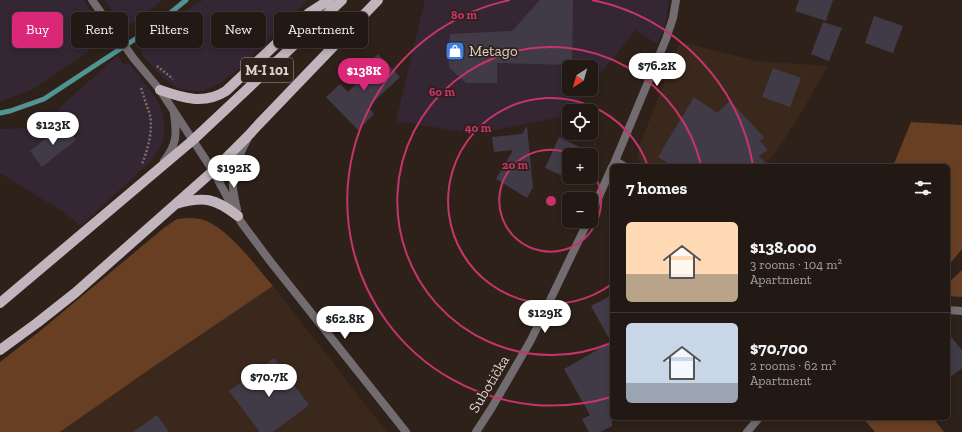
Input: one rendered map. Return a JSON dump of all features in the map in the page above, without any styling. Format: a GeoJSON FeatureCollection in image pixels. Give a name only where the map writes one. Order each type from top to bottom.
{"type":"FeatureCollection","features":[{"type":"Feature","properties":{"kind":"main road"},"geometry":{"type":"LineString","coordinates":[[160,90],[180,97],[194,99],[219,96],[309,13],[329,0]]}},
{"type":"Feature","properties":{"kind":"main road","name":"M-I 101"},"geometry":{"type":"LineString","coordinates":[[0,303],[193,140],[342,0]]}},
{"type":"Feature","properties":{"kind":"main road","name":"M-I 101"},"geometry":{"type":"LineString","coordinates":[[0,350],[75,293],[213,171],[352,29],[378,0]]}},
{"type":"Feature","properties":{"kind":"main road"},"geometry":{"type":"LineString","coordinates":[[174,205],[187,201],[205,200],[215,202],[226,207],[238,216]]}},
{"type":"Feature","properties":{"kind":"street"},"geometry":{"type":"LineString","coordinates":[[92,0],[134,59],[160,90],[213,171],[238,216],[274,267],[406,432]]}},
{"type":"Feature","properties":{"kind":"street"},"geometry":{"type":"LineString","coordinates":[[613,164],[666,39],[673,18],[676,0]]}},
{"type":"Feature","properties":{"kind":"street"},"geometry":{"type":"LineString","coordinates":[[152,175],[169,154],[175,142],[176,131],[174,112]]}},
{"type":"Feature","properties":{"kind":"street"},"geometry":{"type":"LineString","coordinates":[[238,216],[233,187],[234,174],[237,160],[248,136]]}},
{"type":"Feature","properties":{"kind":"street"},"geometry":{"type":"LineString","coordinates":[[598,198],[610,172]]}},
{"type":"Feature","properties":{"kind":"street","name":"Subotička"},"geometry":{"type":"LineString","coordinates":[[476,432],[531,340],[585,228]]}},
{"type":"Feature","properties":{"kind":"street"},"geometry":{"type":"LineString","coordinates":[[950,310],[962,310]]}},
{"type":"Feature","properties":{"kind":"street"},"geometry":{"type":"LineString","coordinates":[[746,432],[757,420]]}},
{"type":"Feature","properties":{"kind":"path"},"geometry":{"type":"LineString","coordinates":[[140,82],[150,114],[151,124],[148,150],[142,166]]}},
{"type":"Feature","properties":{"kind":"shaded area"},"geometry":{"type":"Polygon","coordinates":[[[0,0],[83,0],[92,12],[71,12],[71,48],[93,48],[32,90],[0,101],[0,0]]]}},
{"type":"Feature","properties":{"kind":"shaded area"},"geometry":{"type":"Polygon","coordinates":[[[104,0],[163,0],[147,12],[136,12],[136,20],[128,26],[128,12],[113,12],[104,0]]]}},
{"type":"Feature","properties":{"kind":"shaded area"},"geometry":{"type":"Polygon","coordinates":[[[203,0],[308,0],[296,12],[274,12],[274,34],[266,42],[266,12],[211,12],[211,48],[260,48],[239,69],[219,84],[203,91],[181,89],[174,86],[164,79],[141,54],[143,52],[140,48],[203,48],[203,12],[184,12],[203,0]]]}},
{"type":"Feature","properties":{"kind":"shaded area"},"geometry":{"type":"Polygon","coordinates":[[[425,0],[669,0],[665,26],[657,44],[636,30],[598,76],[598,60],[562,60],[562,96],[582,96],[575,104],[562,104],[562,117],[476,134],[396,121],[425,0]]]}},
{"type":"Feature","properties":{"kind":"shaded area"},"geometry":{"type":"Polygon","coordinates":[[[680,42],[756,61],[828,66],[779,148],[767,164],[641,164],[637,156],[639,147],[680,42]]]}},
{"type":"Feature","properties":{"kind":"shaded area"},"geometry":{"type":"Polygon","coordinates":[[[117,56],[124,65],[129,63],[154,95],[163,115],[165,127],[164,136],[161,146],[149,163],[81,226],[65,213],[0,173],[0,129],[28,128],[48,118],[117,56]]]}},
{"type":"Feature","properties":{"kind":"shaded area"},"geometry":{"type":"Polygon","coordinates":[[[911,122],[962,125],[962,249],[950,264],[950,164],[894,164],[911,122]]]}},
{"type":"Feature","properties":{"kind":"shaded area"},"geometry":{"type":"Polygon","coordinates":[[[189,218],[207,221],[225,233],[243,250],[273,286],[60,432],[0,432],[0,362],[40,331],[165,227],[177,219],[189,218]]]}},
{"type":"Feature","properties":{"kind":"shaded area"},"geometry":{"type":"Polygon","coordinates":[[[962,270],[962,297],[950,296],[950,281],[962,270]]]}},
{"type":"Feature","properties":{"kind":"shaded area"},"geometry":{"type":"Polygon","coordinates":[[[273,286],[387,432],[60,432],[153,367],[273,286]]]}},
{"type":"Feature","properties":{"kind":"shaded area"},"geometry":{"type":"Polygon","coordinates":[[[865,420],[935,420],[944,432],[875,432],[865,420]]]}},
{"type":"Feature","properties":{"kind":"building"},"geometry":{"type":"Polygon","coordinates":[[[540,0],[573,0],[572,60],[562,60],[562,65],[497,63],[497,83],[466,83],[449,67],[448,53],[450,34],[512,31],[540,0]]]}},
{"type":"Feature","properties":{"kind":"building"},"geometry":{"type":"Polygon","coordinates":[[[799,0],[833,0],[826,21],[795,11],[799,0]]]}},
{"type":"Feature","properties":{"kind":"building"},"geometry":{"type":"Polygon","coordinates":[[[874,16],[903,26],[893,53],[865,43],[874,16]]]}},
{"type":"Feature","properties":{"kind":"building"},"geometry":{"type":"Polygon","coordinates":[[[823,22],[842,28],[829,61],[811,54],[823,22]]]}},
{"type":"Feature","properties":{"kind":"building"},"geometry":{"type":"Polygon","coordinates":[[[378,54],[400,77],[368,107],[374,114],[358,130],[326,97],[340,84],[348,92],[367,73],[363,68],[378,54]]]}},
{"type":"Feature","properties":{"kind":"building"},"geometry":{"type":"Polygon","coordinates":[[[773,68],[801,78],[790,107],[762,97],[773,68]]]}},
{"type":"Feature","properties":{"kind":"building"},"geometry":{"type":"Polygon","coordinates":[[[694,97],[717,113],[730,101],[764,137],[760,141],[768,150],[759,156],[766,164],[670,164],[658,157],[694,97]]]}},
{"type":"Feature","properties":{"kind":"building"},"geometry":{"type":"Polygon","coordinates":[[[64,124],[76,140],[42,167],[30,151],[64,124]]]}},
{"type":"Feature","properties":{"kind":"building"},"geometry":{"type":"Polygon","coordinates":[[[527,126],[533,187],[527,198],[496,179],[513,150],[494,152],[492,137],[522,134],[527,126]]]}},
{"type":"Feature","properties":{"kind":"building"},"geometry":{"type":"Polygon","coordinates":[[[559,137],[562,140],[565,140],[582,148],[562,148],[562,176],[545,168],[559,137]]]}},
{"type":"Feature","properties":{"kind":"building"},"geometry":{"type":"Polygon","coordinates":[[[610,296],[610,340],[591,306],[610,296]]]}},
{"type":"Feature","properties":{"kind":"building"},"geometry":{"type":"Polygon","coordinates":[[[950,335],[962,350],[962,368],[950,377],[950,335]]]}},
{"type":"Feature","properties":{"kind":"building"},"geometry":{"type":"Polygon","coordinates":[[[610,343],[610,420],[612,420],[612,426],[600,432],[589,432],[582,419],[590,415],[564,369],[610,343]]]}},
{"type":"Feature","properties":{"kind":"building"},"geometry":{"type":"Polygon","coordinates":[[[274,358],[309,405],[273,432],[260,432],[229,391],[274,358]]]}},
{"type":"Feature","properties":{"kind":"building"},"geometry":{"type":"Polygon","coordinates":[[[157,415],[169,432],[133,432],[157,415]]]}},
{"type":"Feature","properties":{"kind":"waterway"},"geometry":{"type":"LineString","coordinates":[[0,113],[44,99],[152,28],[186,0]]}},
{"type":"Feature","properties":{"kind":"place","name":"Metago"},"geometry":{"type":"Point","coordinates":[455,51]}}]}
